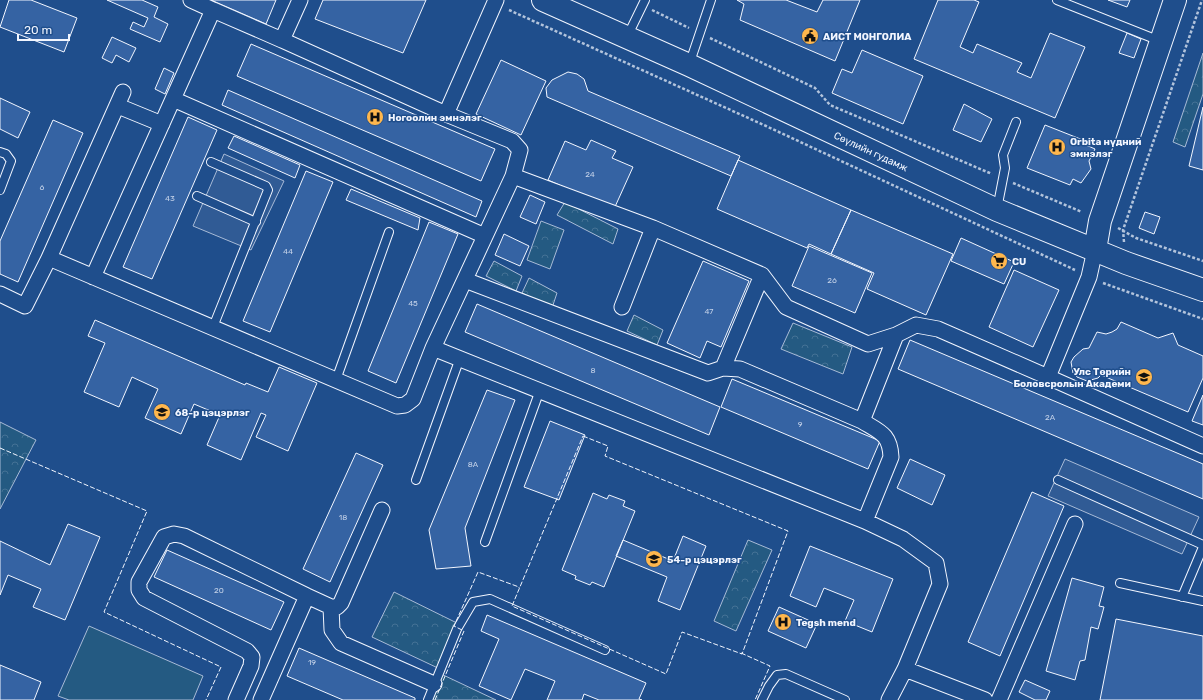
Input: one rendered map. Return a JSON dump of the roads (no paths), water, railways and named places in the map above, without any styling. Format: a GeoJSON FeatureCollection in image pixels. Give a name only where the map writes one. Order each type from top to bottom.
{"type":"FeatureCollection","features":[{"type":"Feature","properties":{"kind":"main road","name":"Сөүлийн гудамж"},"geometry":{"type":"LineString","coordinates":[[544,0],[689,65],[997,210],[1126,263],[1203,290]]}},
{"type":"Feature","properties":{"kind":"main road"},"geometry":{"type":"LineString","coordinates":[[1095,250],[1100,221],[1175,0]]}},
{"type":"Feature","properties":{"kind":"street"},"geometry":{"type":"LineString","coordinates":[[49,258],[397,406],[405,405],[412,399],[433,348],[513,176],[520,150],[512,141],[446,114],[191,0]]}},
{"type":"Feature","properties":{"kind":"street"},"geometry":{"type":"LineString","coordinates":[[282,40],[300,0]]}},
{"type":"Feature","properties":{"kind":"street"},"geometry":{"type":"LineString","coordinates":[[446,114],[495,2]]}},
{"type":"Feature","properties":{"kind":"street"},"geometry":{"type":"LineString","coordinates":[[93,277],[213,10]]}},
{"type":"Feature","properties":{"kind":"street"},"geometry":{"type":"LineString","coordinates":[[0,294],[25,306],[49,258],[120,99],[162,124]]}},
{"type":"Feature","properties":{"kind":"street"},"geometry":{"type":"LineString","coordinates":[[173,99],[485,236]]}},
{"type":"Feature","properties":{"kind":"street"},"geometry":{"type":"LineString","coordinates":[[513,176],[653,228],[762,275],[786,307],[868,344],[896,335],[916,325],[938,329],[1203,446]]}},
{"type":"Feature","properties":{"kind":"street"},"geometry":{"type":"LineString","coordinates":[[622,307],[653,228]]}},
{"type":"Feature","properties":{"kind":"street"},"geometry":{"type":"LineString","coordinates":[[1048,377],[1089,277],[1095,250]]}},
{"type":"Feature","properties":{"kind":"street"},"geometry":{"type":"LineString","coordinates":[[723,368],[762,275]]}},
{"type":"Feature","properties":{"kind":"street"},"geometry":{"type":"LineString","coordinates":[[465,280],[708,373],[723,368],[740,369],[862,421],[885,436],[891,445],[891,457],[865,521]]}},
{"type":"Feature","properties":{"kind":"street"},"geometry":{"type":"LineString","coordinates":[[862,421],[896,335]]}},
{"type":"Feature","properties":{"kind":"street"},"geometry":{"type":"LineString","coordinates":[[433,348],[865,521],[904,539],[936,563],[940,584],[906,669],[889,700]]}},
{"type":"Feature","properties":{"kind":"street"},"geometry":{"type":"LineString","coordinates":[[236,700],[251,666],[252,657],[247,651],[144,598],[139,590],[138,582],[164,537],[174,534],[184,536],[306,596],[331,607],[337,607],[341,603],[382,510]]}},
{"type":"Feature","properties":{"kind":"street"},"geometry":{"type":"LineString","coordinates":[[999,700],[1075,524]]}},
{"type":"Feature","properties":{"kind":"street"},"geometry":{"type":"LineString","coordinates":[[261,700],[306,596]]}},
{"type":"Feature","properties":{"kind":"street"},"geometry":{"type":"LineString","coordinates":[[331,607],[332,630],[341,643],[434,684]]}},
{"type":"Feature","properties":{"kind":"street"},"geometry":{"type":"LineString","coordinates":[[906,669],[985,700]]}},
{"type":"Feature","properties":{"kind":"lane"},"geometry":{"type":"LineString","coordinates":[[689,65],[711,0]]}},
{"type":"Feature","properties":{"kind":"lane"},"geometry":{"type":"LineString","coordinates":[[1057,0],[1161,41]]}},
{"type":"Feature","properties":{"kind":"lane"},"geometry":{"type":"LineString","coordinates":[[627,37],[644,3]]}},
{"type":"Feature","properties":{"kind":"lane"},"geometry":{"type":"LineString","coordinates":[[997,210],[1006,168],[1003,155],[1016,122]]}},
{"type":"Feature","properties":{"kind":"lane"},"geometry":{"type":"LineString","coordinates":[[0,152],[6,154],[11,161],[0,190]]}},
{"type":"Feature","properties":{"kind":"lane"},"geometry":{"type":"LineString","coordinates":[[212,162],[266,186],[268,190],[213,327]]}},
{"type":"Feature","properties":{"kind":"lane"},"geometry":{"type":"LineString","coordinates":[[197,196],[256,222]]}},
{"type":"Feature","properties":{"kind":"lane"},"geometry":{"type":"LineString","coordinates":[[336,380],[389,232]]}},
{"type":"Feature","properties":{"kind":"lane"},"geometry":{"type":"LineString","coordinates":[[416,480],[460,358]]}},
{"type":"Feature","properties":{"kind":"lane"},"geometry":{"type":"LineString","coordinates":[[485,542],[540,390]]}},
{"type":"Feature","properties":{"kind":"lane"},"geometry":{"type":"LineString","coordinates":[[1058,480],[1203,546],[1182,597]]}},
{"type":"Feature","properties":{"kind":"lane"},"geometry":{"type":"LineString","coordinates":[[1120,583],[1203,602]]}},
{"type":"Feature","properties":{"kind":"lane"},"geometry":{"type":"LineString","coordinates":[[428,700],[457,629],[473,602],[490,599],[606,650]]}},
{"type":"Feature","properties":{"kind":"lane"},"geometry":{"type":"LineString","coordinates":[[762,700],[768,686],[777,675],[786,674],[845,700]]}},
{"type":"Feature","properties":{"kind":"place","name":"АИСТ МОНГОЛИА"},"geometry":{"type":"Point","coordinates":[810,36]}},
{"type":"Feature","properties":{"kind":"place","name":"Ногоолин эмнэлэг"},"geometry":{"type":"Point","coordinates":[375,117]}},
{"type":"Feature","properties":{"kind":"place","name":"Orbita нүдний эмнэлэг"},"geometry":{"type":"Point","coordinates":[1057,147]}},
{"type":"Feature","properties":{"kind":"place","name":"CU"},"geometry":{"type":"Point","coordinates":[999,261]}},
{"type":"Feature","properties":{"kind":"place","name":"Улс Төрийн Боловсролын Академи"},"geometry":{"type":"Point","coordinates":[1144,377]}},
{"type":"Feature","properties":{"kind":"place","name":"68-р цэцэрлэг"},"geometry":{"type":"Point","coordinates":[162,412]}},
{"type":"Feature","properties":{"kind":"place","name":"54-р цэцэрлэг"},"geometry":{"type":"Point","coordinates":[654,559]}},
{"type":"Feature","properties":{"kind":"place","name":"Tegsh mend"},"geometry":{"type":"Point","coordinates":[783,622]}}]}
